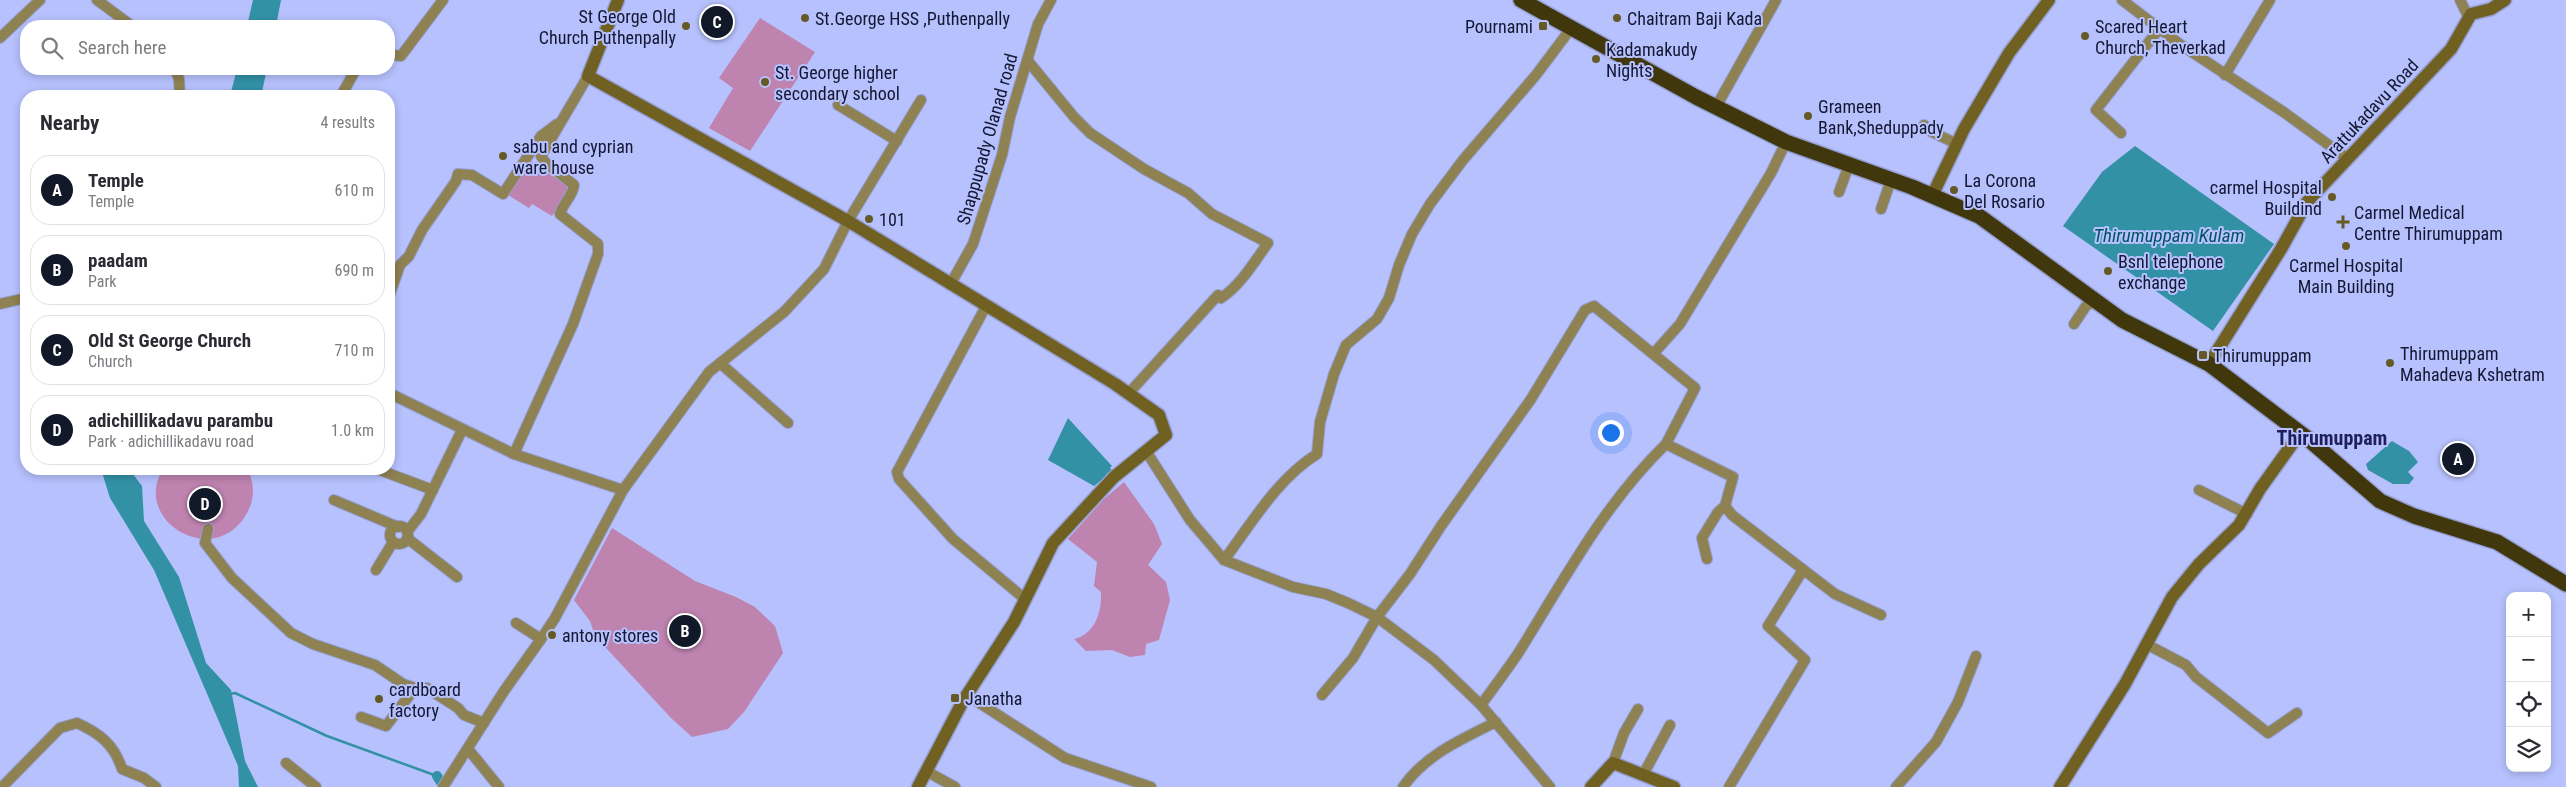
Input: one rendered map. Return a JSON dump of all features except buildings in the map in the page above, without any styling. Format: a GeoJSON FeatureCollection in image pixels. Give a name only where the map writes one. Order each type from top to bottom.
{"type":"FeatureCollection","features":[{"type":"Feature","properties":{"kind":"highway"},"geometry":{"type":"LineString","coordinates":[[1522,0],[1716,107],[1786,142],[1891,180],[1979,216],[2122,320],[2208,364],[2300,433],[2380,501],[2414,516],[2497,542],[2566,584]]}},
{"type":"Feature","properties":{"kind":"main road"},"geometry":{"type":"LineString","coordinates":[[618,0],[588,76],[848,222],[1129,393],[1159,415],[1166,435],[1114,477],[1053,543],[1014,622],[967,695],[918,787]]}},
{"type":"Feature","properties":{"kind":"main road"},"geometry":{"type":"LineString","coordinates":[[1932,196],[1957,144],[2008,53],[2050,0]]}},
{"type":"Feature","properties":{"kind":"main road"},"geometry":{"type":"LineString","coordinates":[[2469,18],[2471,14],[2491,9],[2504,0]]}},
{"type":"Feature","properties":{"kind":"main road","name":"Arattukadavu Road"},"geometry":{"type":"LineString","coordinates":[[2208,364],[2281,249],[2307,202],[2451,49],[2469,18]]}},
{"type":"Feature","properties":{"kind":"main road"},"geometry":{"type":"LineString","coordinates":[[2060,787],[2148,645],[2172,597],[2199,564],[2239,526],[2260,488],[2300,433]]}},
{"type":"Feature","properties":{"kind":"main road"},"geometry":{"type":"LineString","coordinates":[[1591,787],[1613,763],[1674,787]]}},
{"type":"Feature","properties":{"kind":"street"},"geometry":{"type":"LineString","coordinates":[[0,38],[40,0]]}},
{"type":"Feature","properties":{"kind":"street"},"geometry":{"type":"LineString","coordinates":[[97,0],[124,20]]}},
{"type":"Feature","properties":{"kind":"street"},"geometry":{"type":"LineString","coordinates":[[395,55],[401,56],[443,0]]}},
{"type":"Feature","properties":{"kind":"street","name":"Shappupady Olanad road"},"geometry":{"type":"LineString","coordinates":[[950,285],[973,244],[1002,155],[1010,117],[1038,24],[1051,0]]}},
{"type":"Feature","properties":{"kind":"street"},"geometry":{"type":"LineString","coordinates":[[1716,107],[1776,0]]}},
{"type":"Feature","properties":{"kind":"street"},"geometry":{"type":"LineString","coordinates":[[2122,0],[2225,75],[2285,113],[2348,159]]}},
{"type":"Feature","properties":{"kind":"street"},"geometry":{"type":"LineString","coordinates":[[2225,75],[2270,0]]}},
{"type":"Feature","properties":{"kind":"street"},"geometry":{"type":"LineString","coordinates":[[2460,0],[2469,18]]}},
{"type":"Feature","properties":{"kind":"street"},"geometry":{"type":"LineString","coordinates":[[1224,560],[1274,493],[1301,464],[1317,454],[1320,422],[1334,374],[1346,346],[1377,319],[1385,305],[1401,260],[1430,204],[1463,160],[1536,75],[1572,27]]}},
{"type":"Feature","properties":{"kind":"street"},"geometry":{"type":"LineString","coordinates":[[2121,133],[2096,110],[2160,29]]}},
{"type":"Feature","properties":{"kind":"street"},"geometry":{"type":"LineString","coordinates":[[1028,61],[1074,117],[1090,133],[1144,169],[1188,193],[1212,214],[1268,243],[1244,276],[1221,298],[1218,295],[1129,393]]}},
{"type":"Feature","properties":{"kind":"street"},"geometry":{"type":"LineString","coordinates":[[177,75],[180,90]]}},
{"type":"Feature","properties":{"kind":"street"},"geometry":{"type":"LineString","coordinates":[[344,90],[353,75]]}},
{"type":"Feature","properties":{"kind":"street"},"geometry":{"type":"LineString","coordinates":[[514,454],[573,324],[598,254],[598,244],[560,214],[573,191],[574,185],[544,162],[541,156],[588,76]]}},
{"type":"Feature","properties":{"kind":"street"},"geometry":{"type":"LineString","coordinates":[[444,787],[484,723],[555,618],[623,490],[709,372],[784,312],[824,269],[848,222],[920,100]]}},
{"type":"Feature","properties":{"kind":"street"},"geometry":{"type":"LineString","coordinates":[[838,105],[897,141]]}},
{"type":"Feature","properties":{"kind":"street"},"geometry":{"type":"LineString","coordinates":[[395,279],[400,265],[409,256],[422,230],[456,181],[458,174],[472,175],[503,194],[541,136],[560,122]]}},
{"type":"Feature","properties":{"kind":"street"},"geometry":{"type":"LineString","coordinates":[[1924,126],[1930,131],[1957,144]]}},
{"type":"Feature","properties":{"kind":"street"},"geometry":{"type":"LineString","coordinates":[[1654,353],[1680,324],[1771,173],[1786,142]]}},
{"type":"Feature","properties":{"kind":"street"},"geometry":{"type":"LineString","coordinates":[[1839,192],[1849,165]]}},
{"type":"Feature","properties":{"kind":"street"},"geometry":{"type":"LineString","coordinates":[[1881,210],[1891,180]]}},
{"type":"Feature","properties":{"kind":"street"},"geometry":{"type":"LineString","coordinates":[[0,304],[20,299]]}},
{"type":"Feature","properties":{"kind":"street"},"geometry":{"type":"LineString","coordinates":[[2074,324],[2086,306],[2095,301]]}},
{"type":"Feature","properties":{"kind":"street"},"geometry":{"type":"LineString","coordinates":[[986,306],[898,472],[899,479],[953,539],[1026,599]]}},
{"type":"Feature","properties":{"kind":"street"},"geometry":{"type":"LineString","coordinates":[[1322,695],[1353,658],[1378,617],[1531,399],[1585,310],[1594,306],[1604,312],[1695,388],[1666,444],[1644,466],[1600,522],[1518,654],[1481,705]]}},
{"type":"Feature","properties":{"kind":"street"},"geometry":{"type":"LineString","coordinates":[[720,363],[788,423]]}},
{"type":"Feature","properties":{"kind":"street"},"geometry":{"type":"LineString","coordinates":[[395,396],[514,454],[623,490]]}},
{"type":"Feature","properties":{"kind":"street"},"geometry":{"type":"LineString","coordinates":[[404,532],[391,531],[390,537],[393,542],[401,544],[404,532],[421,514],[462,430]]}},
{"type":"Feature","properties":{"kind":"street"},"geometry":{"type":"LineString","coordinates":[[1666,444],[1733,477],[1726,506],[1718,512],[1702,538],[1707,559]]}},
{"type":"Feature","properties":{"kind":"street"},"geometry":{"type":"LineString","coordinates":[[1146,451],[1190,520],[1224,560],[1293,587],[1341,600],[1378,617],[1434,660],[1481,705],[1550,787]]}},
{"type":"Feature","properties":{"kind":"street"},"geometry":{"type":"LineString","coordinates":[[393,475],[432,490]]}},
{"type":"Feature","properties":{"kind":"street"},"geometry":{"type":"LineString","coordinates":[[2199,490],[2247,514]]}},
{"type":"Feature","properties":{"kind":"street"},"geometry":{"type":"LineString","coordinates":[[334,500],[404,532],[457,577]]}},
{"type":"Feature","properties":{"kind":"street"},"geometry":{"type":"LineString","coordinates":[[1726,506],[1732,515],[1834,594],[1881,615]]}},
{"type":"Feature","properties":{"kind":"street"},"geometry":{"type":"LineString","coordinates":[[208,529],[205,542],[232,578],[291,634],[362,662],[375,665],[402,684],[414,688],[427,688],[453,704],[464,715],[484,723]]}},
{"type":"Feature","properties":{"kind":"street"},"geometry":{"type":"LineString","coordinates":[[376,570],[393,542]]}},
{"type":"Feature","properties":{"kind":"street"},"geometry":{"type":"LineString","coordinates":[[1729,787],[1805,660],[1768,626],[1803,570]]}},
{"type":"Feature","properties":{"kind":"street"},"geometry":{"type":"LineString","coordinates":[[516,623],[541,638]]}},
{"type":"Feature","properties":{"kind":"street"},"geometry":{"type":"LineString","coordinates":[[2148,645],[2186,665],[2196,677],[2268,733],[2297,713]]}},
{"type":"Feature","properties":{"kind":"street"},"geometry":{"type":"LineString","coordinates":[[1896,787],[1936,742],[1958,702],[1976,656]]}},
{"type":"Feature","properties":{"kind":"street"},"geometry":{"type":"LineString","coordinates":[[361,717],[386,726],[414,688]]}},
{"type":"Feature","properties":{"kind":"street"},"geometry":{"type":"LineString","coordinates":[[967,695],[1065,758],[1152,787]]}},
{"type":"Feature","properties":{"kind":"street"},"geometry":{"type":"LineString","coordinates":[[1613,763],[1624,733],[1638,709]]}},
{"type":"Feature","properties":{"kind":"street"},"geometry":{"type":"LineString","coordinates":[[1403,787],[1412,774],[1436,754],[1496,722]]}},
{"type":"Feature","properties":{"kind":"street"},"geometry":{"type":"LineString","coordinates":[[2,787],[60,728],[77,723],[98,732],[118,757],[122,769],[144,778],[156,787]]}},
{"type":"Feature","properties":{"kind":"street"},"geometry":{"type":"LineString","coordinates":[[1643,775],[1670,725]]}},
{"type":"Feature","properties":{"kind":"street"},"geometry":{"type":"LineString","coordinates":[[468,749],[499,787]]}},
{"type":"Feature","properties":{"kind":"street"},"geometry":{"type":"LineString","coordinates":[[286,763],[316,787]]}},
{"type":"Feature","properties":{"kind":"street"},"geometry":{"type":"LineString","coordinates":[[926,771],[955,787]]}},
{"type":"Feature","properties":{"kind":"shaded area"},"geometry":{"type":"Polygon","coordinates":[[[760,18],[815,52],[750,151],[709,128],[733,88],[719,78],[760,18]]]}},
{"type":"Feature","properties":{"kind":"shaded area"},"geometry":{"type":"Polygon","coordinates":[[[529,160],[570,188],[552,216],[532,204],[529,208],[508,195],[529,160]]]}},
{"type":"Feature","properties":{"kind":"shaded area"},"geometry":{"type":"Polygon","coordinates":[[[161,475],[250,475],[253,489],[249,509],[235,528],[218,537],[200,538],[182,533],[168,522],[158,507],[156,489],[161,475]]]}},
{"type":"Feature","properties":{"kind":"shaded area"},"geometry":{"type":"Polygon","coordinates":[[[1124,482],[1154,524],[1162,544],[1148,565],[1166,582],[1170,600],[1159,640],[1146,644],[1145,655],[1130,657],[1112,650],[1086,651],[1074,639],[1087,632],[1096,621],[1100,607],[1101,592],[1094,586],[1097,562],[1068,539],[1104,499],[1124,482]]]}},
{"type":"Feature","properties":{"kind":"shaded area"},"geometry":{"type":"Polygon","coordinates":[[[612,528],[695,581],[736,597],[755,607],[775,626],[783,653],[744,712],[728,729],[692,737],[671,718],[595,636],[590,621],[574,600],[612,528]]]}},
{"type":"Feature","properties":{"kind":"water"},"geometry":{"type":"Polygon","coordinates":[[[253,0],[281,0],[277,20],[248,20],[253,0]]]}},
{"type":"Feature","properties":{"kind":"water"},"geometry":{"type":"Polygon","coordinates":[[[235,75],[266,75],[262,90],[232,90],[235,75]]]}},
{"type":"Feature","properties":{"kind":"water","name":"Thirumuppam Kulam"},"geometry":{"type":"Polygon","coordinates":[[[2135,146],[2274,244],[2213,331],[2063,226],[2102,172],[2135,146]]]}},
{"type":"Feature","properties":{"kind":"water"},"geometry":{"type":"Polygon","coordinates":[[[1068,418],[1112,466],[1110,468],[1113,471],[1094,486],[1048,460],[1068,418]]]}},
{"type":"Feature","properties":{"kind":"water"},"geometry":{"type":"Polygon","coordinates":[[[2392,441],[2409,451],[2418,462],[2408,472],[2414,478],[2409,484],[2393,484],[2368,470],[2366,464],[2392,441]]]}},
{"type":"Feature","properties":{"kind":"water"},"geometry":{"type":"Polygon","coordinates":[[[103,475],[134,475],[142,486],[144,521],[179,577],[206,663],[231,690],[245,761],[258,787],[239,787],[238,766],[154,570],[110,498],[103,475]]]}},
{"type":"Feature","properties":{"kind":"waterway"},"geometry":{"type":"LineString","coordinates":[[230,694],[235,693],[327,736],[437,776]]}},
{"type":"Feature","properties":{"kind":"waterway"},"geometry":{"type":"LineString","coordinates":[[437,776],[444,787]]}},
{"type":"Feature","properties":{"kind":"place","name":"St.George HSS ,Puthenpally"},"geometry":{"type":"Point","coordinates":[805,18]}},
{"type":"Feature","properties":{"kind":"place","name":"Chaitram Baji Kada"},"geometry":{"type":"Point","coordinates":[1617,18]}},
{"type":"Feature","properties":{"kind":"place","name":"Old St George Church"},"geometry":{"type":"Point","coordinates":[717,22]}},
{"type":"Feature","properties":{"kind":"place","name":"St George Old Church Puthenpally"},"geometry":{"type":"Point","coordinates":[686,26]}},
{"type":"Feature","properties":{"kind":"place","name":"Pournami"},"geometry":{"type":"Point","coordinates":[1543,26]}},
{"type":"Feature","properties":{"kind":"place","name":"Scared Heart Church, Theverkad"},"geometry":{"type":"Point","coordinates":[2085,36]}},
{"type":"Feature","properties":{"kind":"place","name":"Kadamakudy Nights"},"geometry":{"type":"Point","coordinates":[1596,59]}},
{"type":"Feature","properties":{"kind":"place","name":"St. George higher secondary school"},"geometry":{"type":"Point","coordinates":[765,82]}},
{"type":"Feature","properties":{"kind":"place","name":"Grameen Bank,Sheduppady"},"geometry":{"type":"Point","coordinates":[1808,116]}},
{"type":"Feature","properties":{"kind":"place","name":"sabu and cyprian ware house"},"geometry":{"type":"Point","coordinates":[503,156]}},
{"type":"Feature","properties":{"kind":"place","name":"La Corona Del Rosario"},"geometry":{"type":"Point","coordinates":[1954,190]}},
{"type":"Feature","properties":{"kind":"place","name":"carmel Hospital Buildind"},"geometry":{"type":"Point","coordinates":[2332,197]}},
{"type":"Feature","properties":{"kind":"place","name":"101"},"geometry":{"type":"Point","coordinates":[869,219]}},
{"type":"Feature","properties":{"kind":"place","name":"Carmel Medical Centre Thirumuppam"},"geometry":{"type":"Point","coordinates":[2343,222]}},
{"type":"Feature","properties":{"kind":"place","name":"Carmel Hospital Main Building"},"geometry":{"type":"Point","coordinates":[2346,246]}},
{"type":"Feature","properties":{"kind":"place","name":"Bsnl telephone exchange"},"geometry":{"type":"Point","coordinates":[2108,271]}},
{"type":"Feature","properties":{"kind":"place","name":"Thirumuppam"},"geometry":{"type":"Point","coordinates":[2203,355]}},
{"type":"Feature","properties":{"kind":"place","name":"Thirumuppam Mahadeva Kshetram"},"geometry":{"type":"Point","coordinates":[2390,363]}},
{"type":"Feature","properties":{"kind":"place","name":"Temple"},"geometry":{"type":"Point","coordinates":[2458,459]}},
{"type":"Feature","properties":{"kind":"place","name":"adichillikadavu parambu"},"geometry":{"type":"Point","coordinates":[205,504]}},
{"type":"Feature","properties":{"kind":"place","name":"paadam"},"geometry":{"type":"Point","coordinates":[685,631]}},
{"type":"Feature","properties":{"kind":"place","name":"antony stores"},"geometry":{"type":"Point","coordinates":[552,635]}},
{"type":"Feature","properties":{"kind":"place","name":"Janatha"},"geometry":{"type":"Point","coordinates":[955,698]}},
{"type":"Feature","properties":{"kind":"place","name":"cardboard factory"},"geometry":{"type":"Point","coordinates":[379,699]}},
{"type":"Feature","properties":{"kind":"district","name":"Thirumuppam"},"geometry":{"type":"Point","coordinates":[2332,438]}}]}
